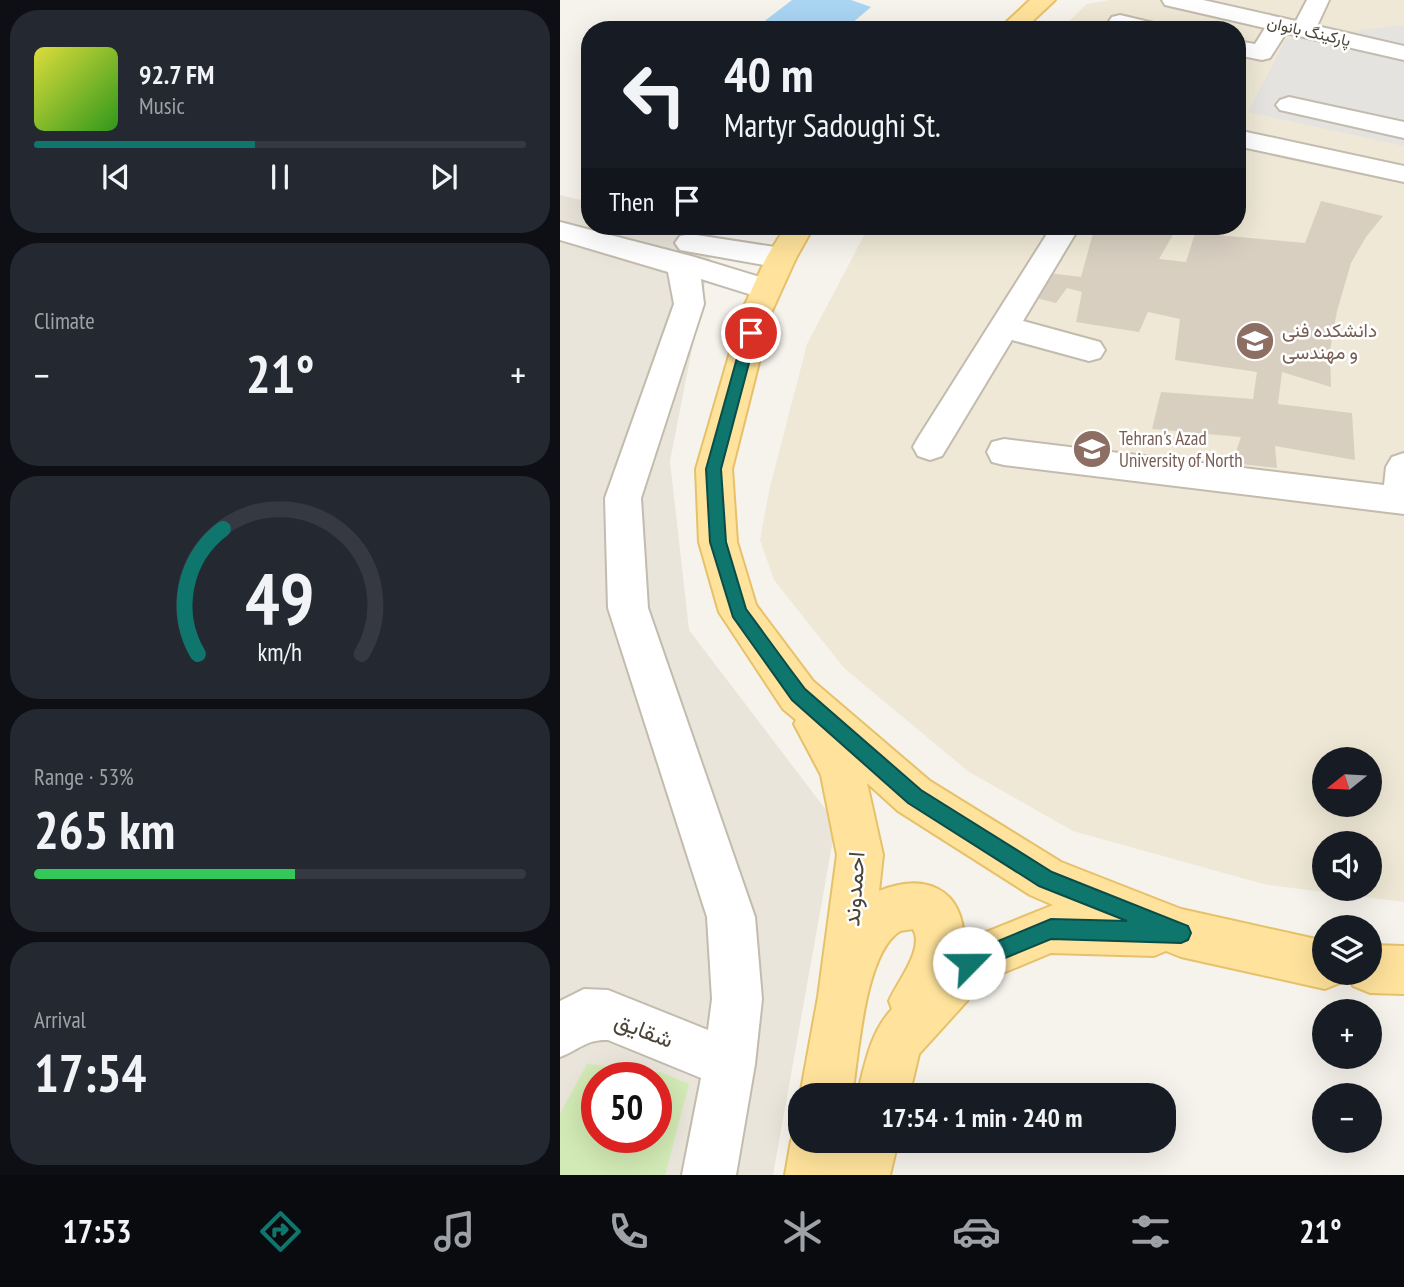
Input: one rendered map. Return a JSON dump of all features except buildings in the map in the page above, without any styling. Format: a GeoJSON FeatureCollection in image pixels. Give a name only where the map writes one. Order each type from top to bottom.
{"type":"FeatureCollection","features":[{"type":"Feature","properties":{"kind":"main road"},"geometry":{"type":"LineString","coordinates":[[1020,21],[1044,0]]}},
{"type":"Feature","properties":{"kind":"main road"},"geometry":{"type":"LineString","coordinates":[[782,258],[731,401],[713,469],[718,542],[739,612],[799,695],[914,796],[1046,880],[1181,933],[1312,962]]}},
{"type":"Feature","properties":{"kind":"main road","name":"احمدوند"},"geometry":{"type":"LineString","coordinates":[[799,695],[842,769],[860,855],[843,997],[828,1083]]}},
{"type":"Feature","properties":{"kind":"main road"},"geometry":{"type":"LineString","coordinates":[[843,997],[861,936],[880,915],[904,904],[925,906],[940,926],[940,955],[923,981],[897,1041],[886,1083]]}},
{"type":"Feature","properties":{"kind":"main road"},"geometry":{"type":"LineString","coordinates":[[897,1041],[969,963],[1051,929],[1181,933]]}},
{"type":"Feature","properties":{"kind":"main road"},"geometry":{"type":"LineString","coordinates":[[1382,970],[1404,970]]}},
{"type":"Feature","properties":{"kind":"main road"},"geometry":{"type":"LineString","coordinates":[[813,1175],[816,1153]]}},
{"type":"Feature","properties":{"kind":"main road"},"geometry":{"type":"LineString","coordinates":[[863,1175],[868,1153]]}},
{"type":"Feature","properties":{"kind":"street","name":"پارکینگ بانوان"},"geometry":{"type":"LineString","coordinates":[[1173,0],[1404,53]]}},
{"type":"Feature","properties":{"kind":"street"},"geometry":{"type":"LineString","coordinates":[[1303,30],[1318,0]]}},
{"type":"Feature","properties":{"kind":"street"},"geometry":{"type":"LineString","coordinates":[[1246,50],[1262,53],[1279,25]]}},
{"type":"Feature","properties":{"kind":"street"},"geometry":{"type":"LineString","coordinates":[[1379,47],[1404,38]]}},
{"type":"Feature","properties":{"kind":"street"},"geometry":{"type":"LineString","coordinates":[[1289,105],[1404,130]]}},
{"type":"Feature","properties":{"kind":"street"},"geometry":{"type":"LineString","coordinates":[[1246,140],[1404,174]]}},
{"type":"Feature","properties":{"kind":"street"},"geometry":{"type":"LineString","coordinates":[[560,208],[581,214]]}},
{"type":"Feature","properties":{"kind":"street"},"geometry":{"type":"LineString","coordinates":[[560,231],[581,235]]}},
{"type":"Feature","properties":{"kind":"street"},"geometry":{"type":"LineString","coordinates":[[583,235],[675,251],[782,258]]}},
{"type":"Feature","properties":{"kind":"street"},"geometry":{"type":"LineString","coordinates":[[641,235],[675,251],[689,292],[688,304],[623,498],[628,608],[732,917],[737,999],[729,1063],[709,1175]]}},
{"type":"Feature","properties":{"kind":"street"},"geometry":{"type":"LineString","coordinates":[[930,447],[1057,235]]}},
{"type":"Feature","properties":{"kind":"street"},"geometry":{"type":"LineString","coordinates":[[1004,327],[1090,350]]}},
{"type":"Feature","properties":{"kind":"street"},"geometry":{"type":"LineString","coordinates":[[1004,452],[1400,501],[1404,467]]}},
{"type":"Feature","properties":{"kind":"street","name":"شقایق"},"geometry":{"type":"LineString","coordinates":[[560,1032],[584,1014],[608,1015],[729,1063]]}},
{"type":"Feature","properties":{"kind":"shaded area","name":"Tehran's Azad University of North"},"geometry":{"type":"Polygon","coordinates":[[[1110,0],[1404,0],[1404,902],[1382,899],[1382,831],[1312,831],[1312,891],[1267,885],[1073,831],[969,772],[844,668],[774,580],[760,540],[769,491],[807,344],[864,235],[1246,235],[1246,21],[1069,21],[1087,4],[1110,0]]]}},
{"type":"Feature","properties":{"kind":"shaded area"},"geometry":{"type":"Polygon","coordinates":[[[1404,25],[1404,146],[1248,112],[1286,39],[1404,25]]]}},
{"type":"Feature","properties":{"kind":"shaded area"},"geometry":{"type":"Polygon","coordinates":[[[560,195],[581,200],[581,235],[714,235],[670,461],[689,630],[836,823],[773,1175],[560,1175],[560,195]]]}},
{"type":"Feature","properties":{"kind":"green space"},"geometry":{"type":"Polygon","coordinates":[[[581,1075],[581,1153],[671,1153],[665,1175],[560,1175],[560,1114],[581,1075]]]}},
{"type":"Feature","properties":{"kind":"green space"},"geometry":{"type":"Polygon","coordinates":[[[672,1077],[689,1084],[672,1148],[672,1077]]]}},
{"type":"Feature","properties":{"kind":"water"},"geometry":{"type":"Polygon","coordinates":[[[792,0],[851,0],[871,7],[855,21],[765,21],[792,0]]]}},
{"type":"Feature","properties":{"kind":"place","name":"دانشکده فنی و مهندسی"},"geometry":{"type":"Point","coordinates":[1255,341]}},
{"type":"Feature","properties":{"kind":"place","name":"Tehran's Azad University of North"},"geometry":{"type":"Point","coordinates":[1092,449]}},
{"type":"Feature","properties":{"kind":"route"},"geometry":{"type":"LineString","coordinates":[[751,333],[713,469],[718,542],[739,612],[799,695],[914,796],[1046,880],[1181,933],[1051,929],[969,963]]}}]}
